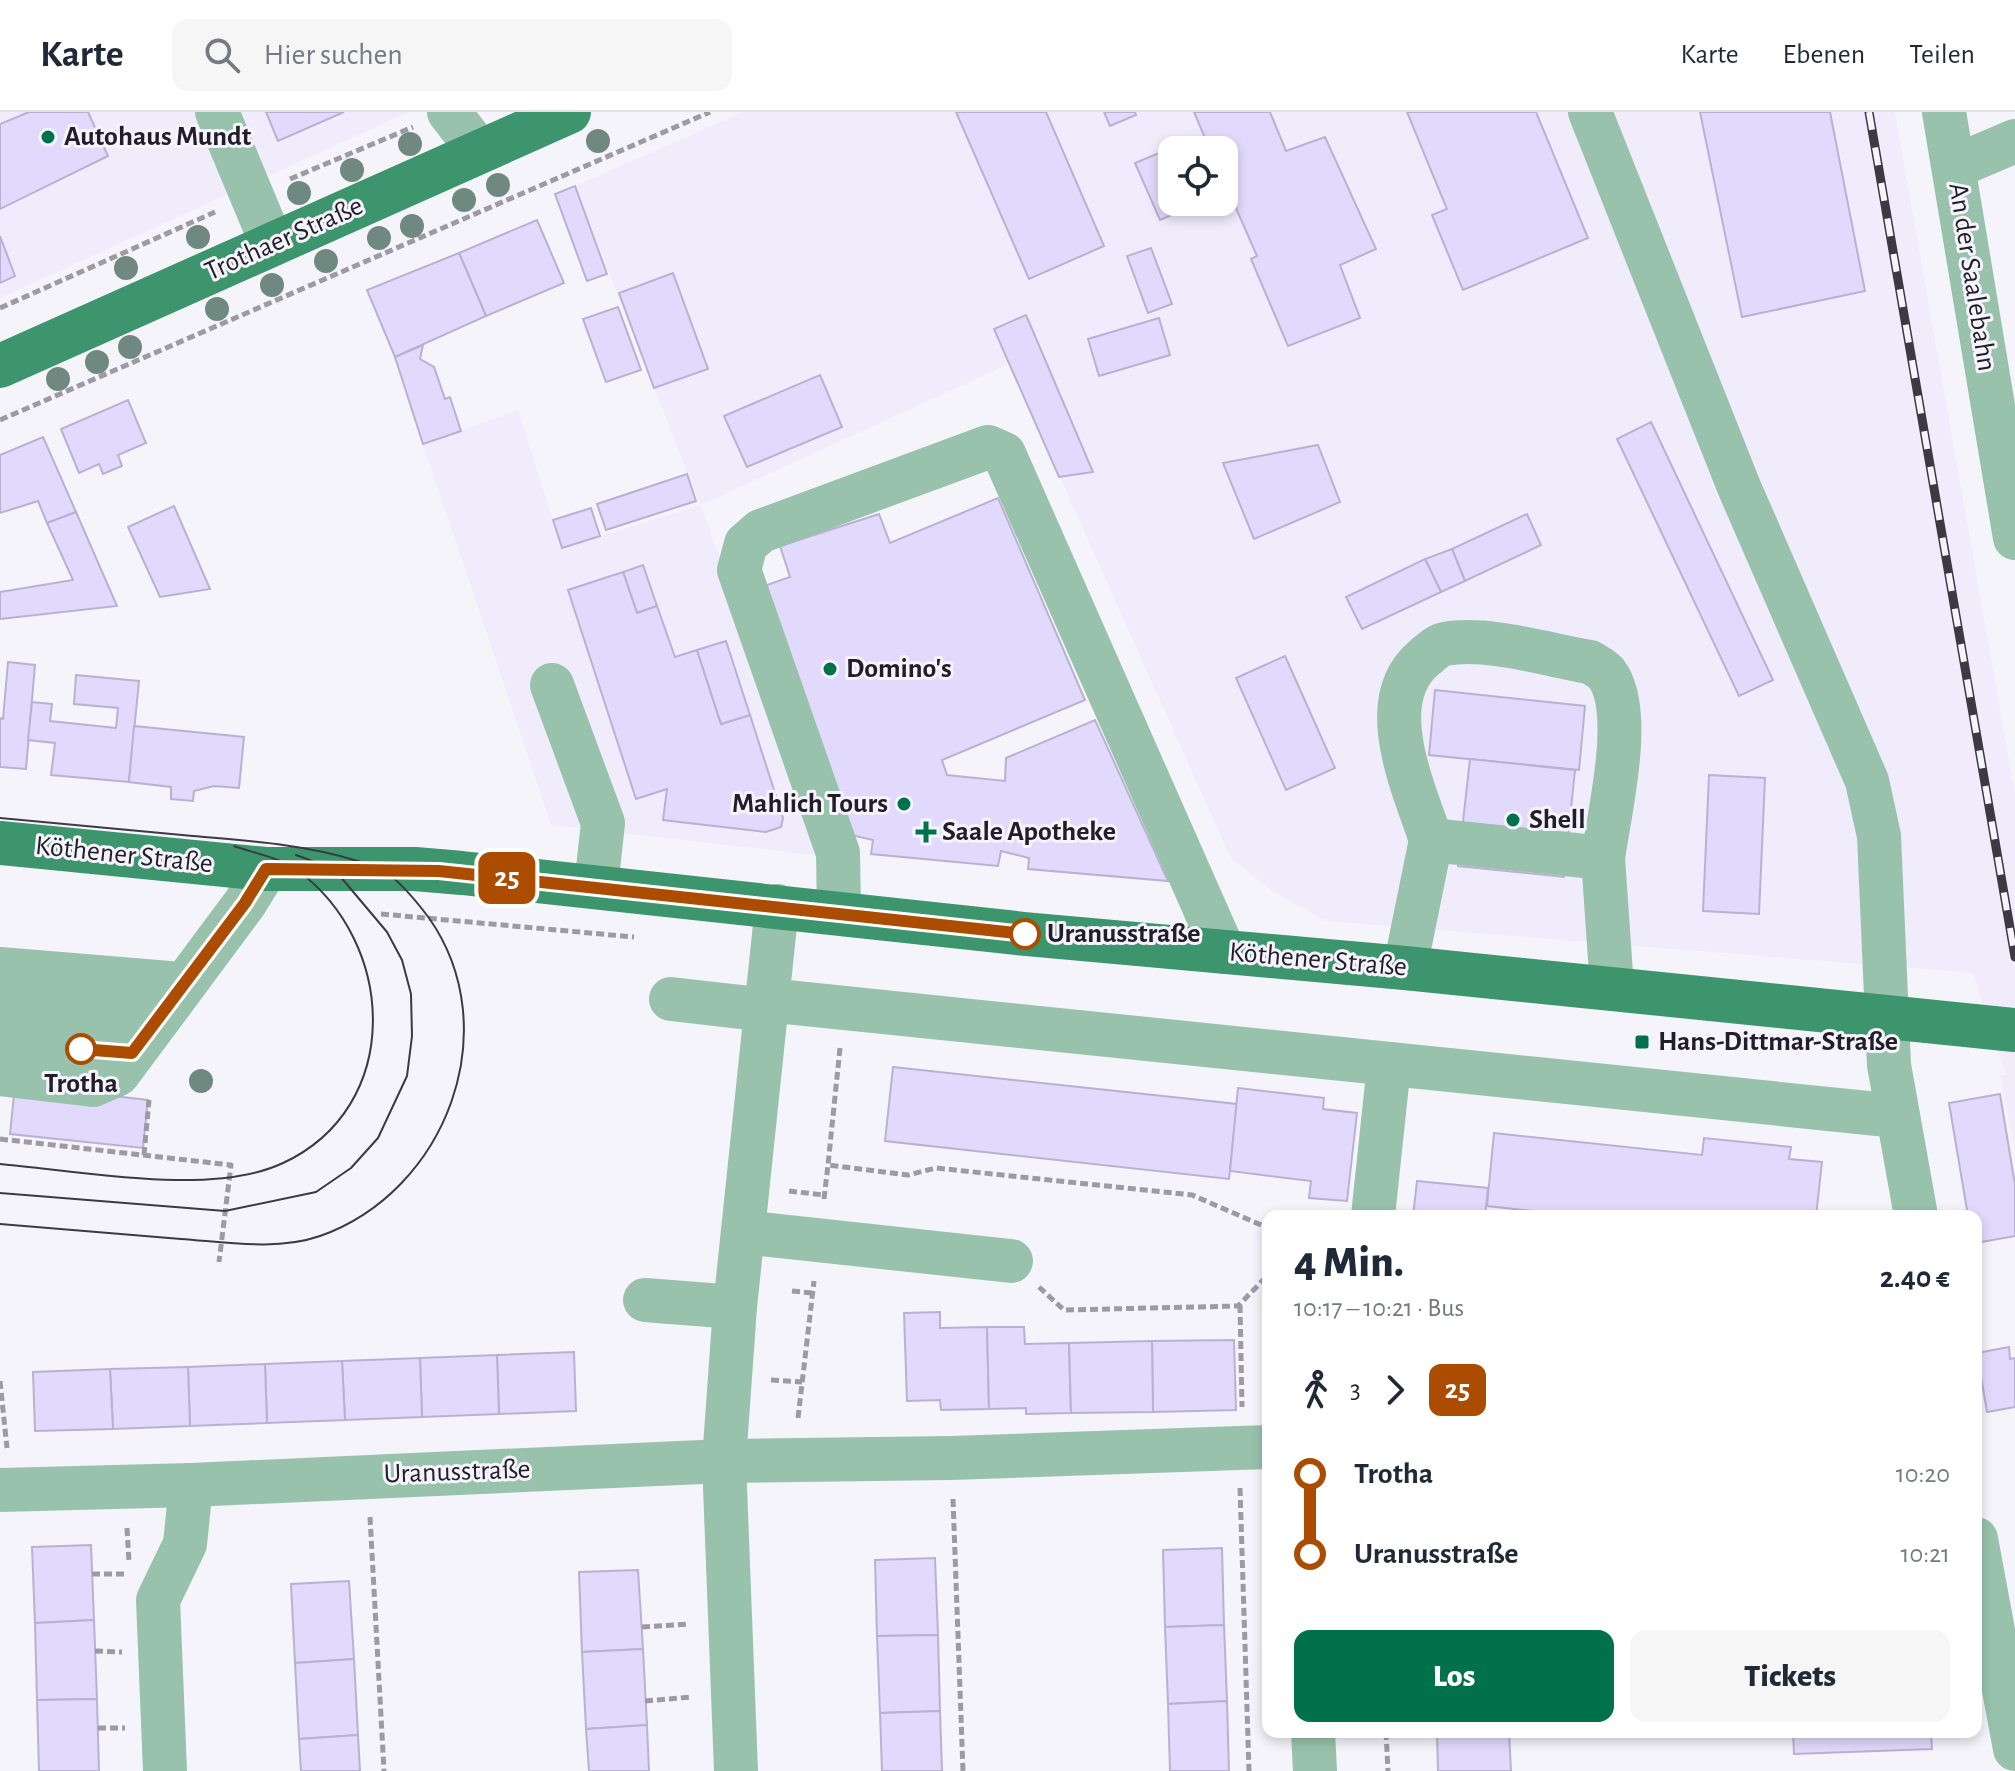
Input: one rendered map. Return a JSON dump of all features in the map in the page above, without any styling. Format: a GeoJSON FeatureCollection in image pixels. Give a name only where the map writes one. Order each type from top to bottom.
{"type":"FeatureCollection","features":[{"type":"Feature","properties":{"kind":"main road","name":"Trothaer Straße"},"geometry":{"type":"LineString","coordinates":[[0,366],[569,112]]}},
{"type":"Feature","properties":{"kind":"main road","name":"Köthener Straße"},"geometry":{"type":"LineString","coordinates":[[0,843],[266,869],[415,869],[2015,1030]]}},
{"type":"Feature","properties":{"kind":"street"},"geometry":{"type":"LineString","coordinates":[[217,112],[272,244]]}},
{"type":"Feature","properties":{"kind":"street"},"geometry":{"type":"LineString","coordinates":[[449,112],[479,151]]}},
{"type":"Feature","properties":{"kind":"street"},"geometry":{"type":"LineString","coordinates":[[1590,112],[1739,487],[1867,781],[1879,836],[1884,1018],[1897,1116],[1915,1210]]}},
{"type":"Feature","properties":{"kind":"street","name":"An der Saalebahn"},"geometry":{"type":"LineString","coordinates":[[1944,112],[2015,538]]}},
{"type":"Feature","properties":{"kind":"street"},"geometry":{"type":"LineString","coordinates":[[1954,167],[2015,141]]}},
{"type":"Feature","properties":{"kind":"street"},"geometry":{"type":"LineString","coordinates":[[839,913],[838,853],[739,570],[746,544],[761,531],[988,447],[1004,454],[1224,952]]}},
{"type":"Feature","properties":{"kind":"street"},"geometry":{"type":"LineString","coordinates":[[1405,968],[1431,840],[1400,747],[1401,693],[1417,664],[1442,644],[1476,643],[1590,662],[1605,673],[1616,696],[1619,728],[1603,858],[1612,988]]}},
{"type":"Feature","properties":{"kind":"street"},"geometry":{"type":"LineString","coordinates":[[552,685],[603,823],[596,887]]}},
{"type":"Feature","properties":{"kind":"street"},"geometry":{"type":"LineString","coordinates":[[1431,840],[1603,858]]}},
{"type":"Feature","properties":{"kind":"street"},"geometry":{"type":"LineString","coordinates":[[0,1074],[93,1085],[118,1074],[181,984],[245,903],[266,869]]}},
{"type":"Feature","properties":{"kind":"street"},"geometry":{"type":"LineString","coordinates":[[736,1771],[724,1461],[735,1307],[777,906]]}},
{"type":"Feature","properties":{"kind":"street"},"geometry":{"type":"LineString","coordinates":[[0,969],[181,984]]}},
{"type":"Feature","properties":{"kind":"street"},"geometry":{"type":"LineString","coordinates":[[671,999],[844,1009],[1897,1116]]}},
{"type":"Feature","properties":{"kind":"street"},"geometry":{"type":"LineString","coordinates":[[0,1004],[144,1037]]}},
{"type":"Feature","properties":{"kind":"street"},"geometry":{"type":"LineString","coordinates":[[0,1042],[81,1049],[144,1037]]}},
{"type":"Feature","properties":{"kind":"street"},"geometry":{"type":"LineString","coordinates":[[1374,1210],[1389,1065]]}},
{"type":"Feature","properties":{"kind":"street"},"geometry":{"type":"LineString","coordinates":[[743,1232],[1011,1261]]}},
{"type":"Feature","properties":{"kind":"street"},"geometry":{"type":"LineString","coordinates":[[645,1300],[735,1307]]}},
{"type":"Feature","properties":{"kind":"street","name":"Uranusstraße"},"geometry":{"type":"LineString","coordinates":[[6,1490],[191,1485],[724,1461],[951,1458],[1249,1434]]}},
{"type":"Feature","properties":{"kind":"street"},"geometry":{"type":"LineString","coordinates":[[165,1771],[158,1600],[185,1544],[191,1485]]}},
{"type":"Feature","properties":{"kind":"street"},"geometry":{"type":"LineString","coordinates":[[1982,1571],[2015,1749]]}},
{"type":"Feature","properties":{"kind":"street"},"geometry":{"type":"LineString","coordinates":[[1313,1738],[1315,1771]]}},
{"type":"Feature","properties":{"kind":"path"},"geometry":{"type":"LineString","coordinates":[[0,420],[710,112]]}},
{"type":"Feature","properties":{"kind":"path"},"geometry":{"type":"LineString","coordinates":[[372,913],[642,938]]}},
{"type":"Feature","properties":{"kind":"path"},"geometry":{"type":"LineString","coordinates":[[793,1462],[844,1009]]}},
{"type":"Feature","properties":{"kind":"path"},"geometry":{"type":"LineString","coordinates":[[144,1155],[150,1095]]}},
{"type":"Feature","properties":{"kind":"path"},"geometry":{"type":"LineString","coordinates":[[0,1139],[231,1165],[219,1262]]}},
{"type":"Feature","properties":{"kind":"path"},"geometry":{"type":"LineString","coordinates":[[828,1165],[908,1175],[936,1168],[1192,1195],[1262,1225]]}},
{"type":"Feature","properties":{"kind":"path"},"geometry":{"type":"LineString","coordinates":[[783,1191],[824,1195]]}},
{"type":"Feature","properties":{"kind":"path"},"geometry":{"type":"LineString","coordinates":[[1011,1261],[1064,1310],[1240,1304],[1262,1281]]}},
{"type":"Feature","properties":{"kind":"path"},"geometry":{"type":"LineString","coordinates":[[792,1291],[813,1293]]}},
{"type":"Feature","properties":{"kind":"path"},"geometry":{"type":"LineString","coordinates":[[1240,1304],[1249,1434],[1249,1771]]}},
{"type":"Feature","properties":{"kind":"path"},"geometry":{"type":"LineString","coordinates":[[0,1381],[6,1490]]}},
{"type":"Feature","properties":{"kind":"path"},"geometry":{"type":"LineString","coordinates":[[951,1458],[963,1771]]}},
{"type":"Feature","properties":{"kind":"path"},"geometry":{"type":"LineString","coordinates":[[368,1476],[384,1771]]}},
{"type":"Feature","properties":{"kind":"path"},"geometry":{"type":"LineString","coordinates":[[92,1574],[120,1574]]}},
{"type":"Feature","properties":{"kind":"path"},"geometry":{"type":"LineString","coordinates":[[95,1651],[119,1652]]}},
{"type":"Feature","properties":{"kind":"path"},"geometry":{"type":"LineString","coordinates":[[98,1728],[123,1728]]}},
{"type":"Feature","properties":{"kind":"path"},"geometry":{"type":"LineString","coordinates":[[1386,1738],[1388,1771]]}},
{"type":"Feature","properties":{"kind":"shaded area"},"geometry":{"type":"Polygon","coordinates":[[[0,112],[409,112],[0,298],[0,112]]]}},
{"type":"Feature","properties":{"kind":"shaded area"},"geometry":{"type":"Polygon","coordinates":[[[743,112],[1895,112],[2015,794],[2015,1151],[2000,1075],[2006,1075],[1973,973],[1326,921],[1272,891],[1230,857],[1009,364],[701,505],[824,856],[551,825],[423,444],[518,410],[562,548],[700,505],[575,186],[743,112]]]}},
{"type":"Feature","properties":{"kind":"building"},"geometry":{"type":"Polygon","coordinates":[[[29,112],[88,112],[108,156],[0,209],[0,124],[29,112]]]}},
{"type":"Feature","properties":{"kind":"building"},"geometry":{"type":"Polygon","coordinates":[[[266,112],[344,112],[278,141],[266,112]]]}},
{"type":"Feature","properties":{"kind":"building"},"geometry":{"type":"Polygon","coordinates":[[[956,112],[1046,112],[1104,246],[1029,279],[956,112]]]}},
{"type":"Feature","properties":{"kind":"building"},"geometry":{"type":"Polygon","coordinates":[[[1104,112],[1135,112],[1136,115],[1110,126],[1104,112]]]}},
{"type":"Feature","properties":{"kind":"building"},"geometry":{"type":"Polygon","coordinates":[[[1194,112],[1270,112],[1286,151],[1325,137],[1376,249],[1340,265],[1360,318],[1288,346],[1251,259],[1257,256],[1238,213],[1238,136],[1204,136],[1194,112]]]}},
{"type":"Feature","properties":{"kind":"building"},"geometry":{"type":"Polygon","coordinates":[[[1407,112],[1536,112],[1588,238],[1463,290],[1432,215],[1447,209],[1407,112]]]}},
{"type":"Feature","properties":{"kind":"building"},"geometry":{"type":"Polygon","coordinates":[[[1700,112],[1830,112],[1865,291],[1742,317],[1700,112]]]}},
{"type":"Feature","properties":{"kind":"building"},"geometry":{"type":"Polygon","coordinates":[[[1158,153],[1158,215],[1135,163],[1158,153]]]}},
{"type":"Feature","properties":{"kind":"building"},"geometry":{"type":"Polygon","coordinates":[[[575,186],[607,274],[587,281],[555,194],[575,186]]]}},
{"type":"Feature","properties":{"kind":"building"},"geometry":{"type":"Polygon","coordinates":[[[537,220],[564,283],[486,316],[459,253],[537,220]]]}},
{"type":"Feature","properties":{"kind":"building"},"geometry":{"type":"Polygon","coordinates":[[[0,236],[15,276],[0,283],[0,236]]]}},
{"type":"Feature","properties":{"kind":"building"},"geometry":{"type":"Polygon","coordinates":[[[1151,248],[1172,304],[1148,313],[1127,256],[1151,248]]]}},
{"type":"Feature","properties":{"kind":"building"},"geometry":{"type":"Polygon","coordinates":[[[459,253],[486,316],[395,357],[367,290],[459,253]]]}},
{"type":"Feature","properties":{"kind":"building"},"geometry":{"type":"Polygon","coordinates":[[[673,273],[708,369],[654,388],[619,293],[673,273]]]}},
{"type":"Feature","properties":{"kind":"building"},"geometry":{"type":"Polygon","coordinates":[[[618,307],[641,370],[606,382],[583,319],[618,307]]]}},
{"type":"Feature","properties":{"kind":"building"},"geometry":{"type":"Polygon","coordinates":[[[1026,315],[1093,472],[1059,477],[994,329],[1026,315]]]}},
{"type":"Feature","properties":{"kind":"building"},"geometry":{"type":"Polygon","coordinates":[[[1159,318],[1170,355],[1099,376],[1088,339],[1159,318]]]}},
{"type":"Feature","properties":{"kind":"building"},"geometry":{"type":"Polygon","coordinates":[[[423,345],[420,359],[434,367],[445,399],[450,397],[461,431],[423,444],[395,357],[423,345]]]}},
{"type":"Feature","properties":{"kind":"building"},"geometry":{"type":"Polygon","coordinates":[[[820,375],[842,427],[747,467],[724,416],[820,375]]]}},
{"type":"Feature","properties":{"kind":"building"},"geometry":{"type":"Polygon","coordinates":[[[128,400],[146,443],[118,455],[122,466],[103,474],[99,464],[79,473],[61,429],[128,400]]]}},
{"type":"Feature","properties":{"kind":"building"},"geometry":{"type":"Polygon","coordinates":[[[1651,422],[1773,680],[1739,696],[1617,439],[1651,422]]]}},
{"type":"Feature","properties":{"kind":"building"},"geometry":{"type":"Polygon","coordinates":[[[43,437],[76,512],[47,523],[38,501],[0,513],[0,455],[43,437]]]}},
{"type":"Feature","properties":{"kind":"building"},"geometry":{"type":"Polygon","coordinates":[[[1318,445],[1340,502],[1254,539],[1223,463],[1318,445]]]}},
{"type":"Feature","properties":{"kind":"building"},"geometry":{"type":"Polygon","coordinates":[[[687,474],[696,501],[606,530],[597,504],[687,474]]]}},
{"type":"Feature","properties":{"kind":"building"},"geometry":{"type":"Polygon","coordinates":[[[998,498],[1085,700],[942,760],[947,775],[1005,781],[1006,758],[1095,720],[1168,881],[1028,869],[1029,858],[1001,851],[998,866],[871,854],[873,840],[851,835],[764,586],[790,577],[780,546],[879,514],[890,543],[998,498]]]}},
{"type":"Feature","properties":{"kind":"building"},"geometry":{"type":"Polygon","coordinates":[[[174,506],[210,589],[160,597],[128,527],[174,506]]]}},
{"type":"Feature","properties":{"kind":"building"},"geometry":{"type":"Polygon","coordinates":[[[591,508],[600,536],[562,548],[553,520],[591,508]]]}},
{"type":"Feature","properties":{"kind":"building"},"geometry":{"type":"Polygon","coordinates":[[[76,512],[117,606],[0,619],[0,592],[73,580],[47,523],[76,512]]]}},
{"type":"Feature","properties":{"kind":"building"},"geometry":{"type":"Polygon","coordinates":[[[1527,514],[1541,545],[1465,581],[1452,549],[1527,514]]]}},
{"type":"Feature","properties":{"kind":"building"},"geometry":{"type":"Polygon","coordinates":[[[1452,549],[1465,581],[1441,592],[1425,559],[1452,549]]]}},
{"type":"Feature","properties":{"kind":"building"},"geometry":{"type":"Polygon","coordinates":[[[1425,559],[1441,592],[1362,629],[1346,597],[1425,559]]]}},
{"type":"Feature","properties":{"kind":"building"},"geometry":{"type":"Polygon","coordinates":[[[643,565],[657,606],[637,613],[623,572],[643,565]]]}},
{"type":"Feature","properties":{"kind":"building"},"geometry":{"type":"Polygon","coordinates":[[[623,572],[637,613],[657,606],[675,657],[697,650],[721,724],[750,715],[783,818],[781,827],[766,832],[663,820],[667,789],[636,799],[568,590],[623,572]]]}},
{"type":"Feature","properties":{"kind":"building"},"geometry":{"type":"Polygon","coordinates":[[[726,641],[750,715],[721,724],[697,650],[726,641]]]}},
{"type":"Feature","properties":{"kind":"building"},"geometry":{"type":"Polygon","coordinates":[[[1285,656],[1335,768],[1286,790],[1236,678],[1285,656]]]}},
{"type":"Feature","properties":{"kind":"building"},"geometry":{"type":"Polygon","coordinates":[[[8,662],[35,665],[26,769],[0,767],[0,718],[3,719],[8,662]]]}},
{"type":"Feature","properties":{"kind":"building"},"geometry":{"type":"Polygon","coordinates":[[[76,675],[139,681],[129,782],[51,775],[55,743],[28,740],[32,702],[52,704],[50,721],[116,728],[118,708],[74,704],[76,675]]]}},
{"type":"Feature","properties":{"kind":"building"},"geometry":{"type":"Polygon","coordinates":[[[1435,690],[1585,706],[1579,770],[1429,755],[1435,690]]]}},
{"type":"Feature","properties":{"kind":"building"},"geometry":{"type":"Polygon","coordinates":[[[134,726],[244,737],[239,788],[214,786],[194,791],[193,801],[171,799],[171,787],[129,782],[134,726]]]}},
{"type":"Feature","properties":{"kind":"building"},"geometry":{"type":"Polygon","coordinates":[[[1470,759],[1575,770],[1564,877],[1458,866],[1470,759]]]}},
{"type":"Feature","properties":{"kind":"building"},"geometry":{"type":"Polygon","coordinates":[[[1709,775],[1765,778],[1759,914],[1703,911],[1709,775]]]}},
{"type":"Feature","properties":{"kind":"building"},"geometry":{"type":"Polygon","coordinates":[[[893,1067],[1237,1104],[1229,1179],[885,1141],[893,1067]]]}},
{"type":"Feature","properties":{"kind":"building"},"geometry":{"type":"Polygon","coordinates":[[[15,1085],[148,1100],[143,1148],[10,1134],[15,1085]]]}},
{"type":"Feature","properties":{"kind":"building"},"geometry":{"type":"Polygon","coordinates":[[[1238,1088],[1324,1098],[1323,1109],[1357,1113],[1347,1201],[1309,1198],[1311,1181],[1230,1171],[1238,1088]]]}},
{"type":"Feature","properties":{"kind":"building"},"geometry":{"type":"Polygon","coordinates":[[[2000,1094],[2015,1185],[2015,1236],[1982,1242],[1982,1210],[1967,1210],[1949,1103],[2000,1094]]]}},
{"type":"Feature","properties":{"kind":"building"},"geometry":{"type":"Polygon","coordinates":[[[1494,1133],[1702,1155],[1704,1138],[1791,1147],[1789,1159],[1822,1162],[1817,1210],[1525,1210],[1487,1206],[1494,1133]]]}},
{"type":"Feature","properties":{"kind":"building"},"geometry":{"type":"Polygon","coordinates":[[[1417,1181],[1488,1188],[1486,1210],[1414,1210],[1417,1181]]]}},
{"type":"Feature","properties":{"kind":"building"},"geometry":{"type":"Polygon","coordinates":[[[940,1312],[940,1328],[987,1327],[989,1409],[941,1410],[940,1400],[907,1401],[904,1313],[940,1312]]]}},
{"type":"Feature","properties":{"kind":"building"},"geometry":{"type":"Polygon","coordinates":[[[987,1327],[1024,1327],[1025,1344],[1069,1343],[1071,1413],[1026,1414],[1026,1408],[989,1409],[987,1327]]]}},
{"type":"Feature","properties":{"kind":"building"},"geometry":{"type":"Polygon","coordinates":[[[1234,1340],[1236,1410],[1153,1412],[1152,1341],[1234,1340]]]}},
{"type":"Feature","properties":{"kind":"building"},"geometry":{"type":"Polygon","coordinates":[[[1152,1341],[1153,1412],[1071,1413],[1069,1343],[1152,1341]]]}},
{"type":"Feature","properties":{"kind":"building"},"geometry":{"type":"Polygon","coordinates":[[[2009,1347],[2010,1359],[2015,1358],[2015,1407],[1987,1412],[1982,1382],[1982,1352],[2009,1347]]]}},
{"type":"Feature","properties":{"kind":"building"},"geometry":{"type":"Polygon","coordinates":[[[574,1352],[576,1411],[499,1414],[497,1355],[574,1352]]]}},
{"type":"Feature","properties":{"kind":"building"},"geometry":{"type":"Polygon","coordinates":[[[497,1355],[499,1414],[422,1417],[420,1358],[497,1355]]]}},
{"type":"Feature","properties":{"kind":"building"},"geometry":{"type":"Polygon","coordinates":[[[420,1358],[422,1417],[345,1420],[342,1361],[420,1358]]]}},
{"type":"Feature","properties":{"kind":"building"},"geometry":{"type":"Polygon","coordinates":[[[342,1361],[345,1420],[267,1423],[265,1364],[342,1361]]]}},
{"type":"Feature","properties":{"kind":"building"},"geometry":{"type":"Polygon","coordinates":[[[265,1364],[267,1423],[190,1426],[188,1367],[265,1364]]]}},
{"type":"Feature","properties":{"kind":"building"},"geometry":{"type":"Polygon","coordinates":[[[188,1367],[190,1426],[113,1429],[110,1369],[188,1367]]]}},
{"type":"Feature","properties":{"kind":"building"},"geometry":{"type":"Polygon","coordinates":[[[110,1369],[113,1429],[35,1431],[33,1372],[110,1369]]]}},
{"type":"Feature","properties":{"kind":"building"},"geometry":{"type":"Polygon","coordinates":[[[91,1545],[94,1620],[35,1623],[32,1547],[91,1545]]]}},
{"type":"Feature","properties":{"kind":"building"},"geometry":{"type":"Polygon","coordinates":[[[1222,1548],[1224,1625],[1165,1627],[1163,1550],[1222,1548]]]}},
{"type":"Feature","properties":{"kind":"building"},"geometry":{"type":"Polygon","coordinates":[[[935,1558],[938,1635],[877,1636],[875,1560],[935,1558]]]}},
{"type":"Feature","properties":{"kind":"building"},"geometry":{"type":"Polygon","coordinates":[[[638,1570],[643,1649],[582,1652],[579,1572],[638,1570]]]}},
{"type":"Feature","properties":{"kind":"building"},"geometry":{"type":"Polygon","coordinates":[[[349,1581],[354,1659],[295,1663],[291,1584],[349,1581]]]}},
{"type":"Feature","properties":{"kind":"building"},"geometry":{"type":"Polygon","coordinates":[[[94,1620],[97,1699],[37,1700],[35,1623],[94,1620]]]}},
{"type":"Feature","properties":{"kind":"building"},"geometry":{"type":"Polygon","coordinates":[[[1224,1625],[1227,1701],[1168,1704],[1165,1627],[1224,1625]]]}},
{"type":"Feature","properties":{"kind":"building"},"geometry":{"type":"Polygon","coordinates":[[[938,1635],[940,1711],[880,1713],[877,1636],[938,1635]]]}},
{"type":"Feature","properties":{"kind":"building"},"geometry":{"type":"Polygon","coordinates":[[[643,1649],[647,1725],[586,1729],[582,1652],[643,1649]]]}},
{"type":"Feature","properties":{"kind":"building"},"geometry":{"type":"Polygon","coordinates":[[[354,1659],[358,1735],[299,1739],[295,1663],[354,1659]]]}},
{"type":"Feature","properties":{"kind":"building"},"geometry":{"type":"Polygon","coordinates":[[[97,1699],[99,1771],[39,1771],[37,1700],[97,1699]]]}},
{"type":"Feature","properties":{"kind":"building"},"geometry":{"type":"Polygon","coordinates":[[[1227,1701],[1229,1771],[1170,1771],[1168,1704],[1227,1701]]]}},
{"type":"Feature","properties":{"kind":"building"},"geometry":{"type":"Polygon","coordinates":[[[940,1711],[942,1771],[882,1771],[880,1713],[940,1711]]]}},
{"type":"Feature","properties":{"kind":"building"},"geometry":{"type":"Polygon","coordinates":[[[647,1725],[649,1771],[589,1771],[586,1729],[647,1725]]]}},
{"type":"Feature","properties":{"kind":"building"},"geometry":{"type":"Polygon","coordinates":[[[358,1735],[360,1771],[301,1771],[299,1739],[358,1735]]]}},
{"type":"Feature","properties":{"kind":"building"},"geometry":{"type":"Polygon","coordinates":[[[1437,1738],[1509,1738],[1511,1771],[1438,1771],[1437,1738]]]}},
{"type":"Feature","properties":{"kind":"building"},"geometry":{"type":"Polygon","coordinates":[[[1793,1738],[1931,1738],[1932,1749],[1794,1754],[1793,1738]]]}},
{"type":"Feature","properties":{"kind":"tram line"},"geometry":{"type":"LineString","coordinates":[[0,818],[275,844],[315,850],[377,867],[402,886],[429,918],[452,962],[463,1008],[462,1056],[451,1102],[431,1145],[402,1183],[364,1214],[320,1236],[286,1243],[251,1244],[0,1224]]}},
{"type":"Feature","properties":{"kind":"tram line"},"geometry":{"type":"LineString","coordinates":[[0,1164],[145,1179],[220,1178],[253,1173],[283,1163],[322,1137],[350,1104],[367,1065],[373,1023],[368,980],[354,939],[330,901],[297,870],[275,859],[234,846]]}},
{"type":"Feature","properties":{"kind":"tram line"},"geometry":{"type":"LineString","coordinates":[[0,1193],[225,1211],[316,1192],[351,1168],[378,1138],[407,1076],[412,1036],[411,994],[402,960],[387,932],[334,869],[296,855]]}},
{"type":"Feature","properties":{"kind":"railway"},"geometry":{"type":"LineString","coordinates":[[1869,112],[2015,957]]}},
{"type":"Feature","properties":{"kind":"bus line","name":"25"},"geometry":{"type":"LineString","coordinates":[[81,1049],[132,1053],[245,903],[266,869],[439,871],[1025,934]]}},
{"type":"Feature","properties":{"kind":"place","name":"Autohaus Mundt"},"geometry":{"type":"Point","coordinates":[48,137]}},
{"type":"Feature","properties":{"kind":"place","name":"Domino's"},"geometry":{"type":"Point","coordinates":[830,669]}},
{"type":"Feature","properties":{"kind":"place","name":"Mahlich Tours"},"geometry":{"type":"Point","coordinates":[904,804]}},
{"type":"Feature","properties":{"kind":"place","name":"Shell"},"geometry":{"type":"Point","coordinates":[1513,820]}},
{"type":"Feature","properties":{"kind":"place","name":"Saale Apotheke"},"geometry":{"type":"Point","coordinates":[926,832]}},
{"type":"Feature","properties":{"kind":"place","name":"Uranusstraße"},"geometry":{"type":"Point","coordinates":[1025,934]}},
{"type":"Feature","properties":{"kind":"place","name":"Hans-Dittmar-Straße"},"geometry":{"type":"Point","coordinates":[1642,1042]}},
{"type":"Feature","properties":{"kind":"place","name":"Trotha"},"geometry":{"type":"Point","coordinates":[81,1049]}}]}
